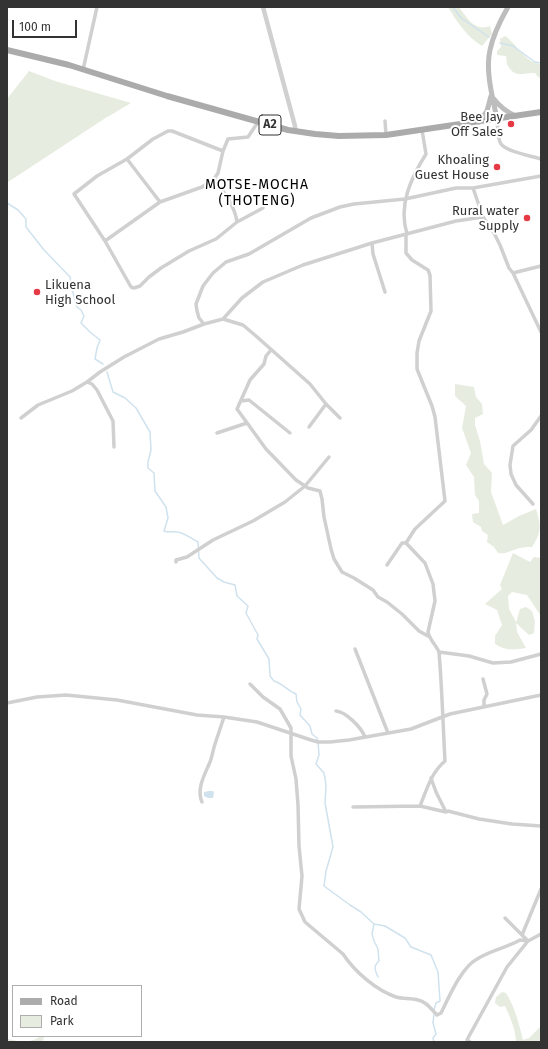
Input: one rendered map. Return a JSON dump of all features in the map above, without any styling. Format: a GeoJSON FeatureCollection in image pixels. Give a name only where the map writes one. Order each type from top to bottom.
{"type":"FeatureCollection","features":[{"type":"Feature","properties":{"kind":"main road"},"geometry":{"type":"LineString","coordinates":[[497,119],[488,67],[489,51],[499,23],[508,7]]}},
{"type":"Feature","properties":{"kind":"main road","name":"A2"},"geometry":{"type":"LineString","coordinates":[[7,50],[44,58],[258,122],[295,131],[339,136],[386,135],[541,112]]}},
{"type":"Feature","properties":{"kind":"main road"},"geometry":{"type":"LineString","coordinates":[[492,95],[501,107],[508,113],[517,116]]}},
{"type":"Feature","properties":{"kind":"main road"},"geometry":{"type":"LineString","coordinates":[[479,122],[487,110],[492,95]]}},
{"type":"Feature","properties":{"kind":"street"},"geometry":{"type":"LineString","coordinates":[[83,70],[96,7]]}},
{"type":"Feature","properties":{"kind":"street"},"geometry":{"type":"LineString","coordinates":[[263,7],[285,84],[295,131]]}},
{"type":"Feature","properties":{"kind":"street"},"geometry":{"type":"LineString","coordinates":[[497,119],[498,137],[501,144],[505,147],[541,159]]}},
{"type":"Feature","properties":{"kind":"street"},"geometry":{"type":"LineString","coordinates":[[385,121],[386,135]]}},
{"type":"Feature","properties":{"kind":"street"},"geometry":{"type":"LineString","coordinates":[[105,241],[160,202],[202,187],[214,179],[218,173],[223,151],[228,139],[248,137],[258,122]]}},
{"type":"Feature","properties":{"kind":"street"},"geometry":{"type":"LineString","coordinates":[[406,544],[415,529],[444,501],[435,417],[418,369],[417,353],[418,340],[431,311],[430,275],[428,270],[412,260],[406,253],[406,234],[404,224],[405,199],[409,184],[426,154],[422,130]]}},
{"type":"Feature","properties":{"kind":"street"},"geometry":{"type":"LineString","coordinates":[[223,151],[172,131],[168,131],[153,139],[127,159],[97,176],[74,194],[105,241],[131,287],[134,288],[140,286],[148,277],[184,254],[216,239],[237,222],[263,208]]}},
{"type":"Feature","properties":{"kind":"street"},"geometry":{"type":"LineString","coordinates":[[127,159],[160,202]]}},
{"type":"Feature","properties":{"kind":"street"},"geometry":{"type":"LineString","coordinates":[[204,324],[199,318],[196,304],[200,292],[213,272],[226,262],[249,254],[311,218],[340,207],[354,204],[405,199],[456,188],[473,188],[541,176]]}},
{"type":"Feature","properties":{"kind":"street"},"geometry":{"type":"LineString","coordinates":[[214,179],[229,201],[236,216],[237,222]]}},
{"type":"Feature","properties":{"kind":"street"},"geometry":{"type":"LineString","coordinates":[[473,188],[483,217],[497,239],[509,268],[513,273],[541,332]]}},
{"type":"Feature","properties":{"kind":"street"},"geometry":{"type":"LineString","coordinates":[[223,319],[242,298],[263,282],[302,265],[418,230],[456,221],[483,217]]}},
{"type":"Feature","properties":{"kind":"street"},"geometry":{"type":"LineString","coordinates":[[372,243],[385,292]]}},
{"type":"Feature","properties":{"kind":"street"},"geometry":{"type":"LineString","coordinates":[[513,273],[541,266]]}},
{"type":"Feature","properties":{"kind":"street"},"geometry":{"type":"LineString","coordinates":[[21,418],[38,405],[72,391],[124,357],[159,339],[223,319],[243,325],[281,357],[310,384],[326,404],[340,418]]}},
{"type":"Feature","properties":{"kind":"street"},"geometry":{"type":"LineString","coordinates":[[271,350],[266,356],[264,364],[250,380],[237,409],[266,449],[296,480],[308,488],[320,492],[331,549],[334,559],[342,572],[373,590],[378,597],[387,602],[419,631],[428,636],[436,644],[439,652],[444,716],[443,731],[445,761],[438,767],[431,778],[420,806]]}},
{"type":"Feature","properties":{"kind":"street"},"geometry":{"type":"LineString","coordinates":[[87,382],[92,384],[97,390],[113,421],[114,446]]}},
{"type":"Feature","properties":{"kind":"street"},"geometry":{"type":"LineString","coordinates":[[241,401],[249,400],[290,433]]}},
{"type":"Feature","properties":{"kind":"street"},"geometry":{"type":"LineString","coordinates":[[309,427],[326,404]]}},
{"type":"Feature","properties":{"kind":"street"},"geometry":{"type":"LineString","coordinates":[[533,504],[516,485],[511,474],[510,465],[513,446],[531,430],[541,416]]}},
{"type":"Feature","properties":{"kind":"street"},"geometry":{"type":"LineString","coordinates":[[217,433],[247,423]]}},
{"type":"Feature","properties":{"kind":"street"},"geometry":{"type":"LineString","coordinates":[[176,562],[176,560],[187,557],[213,540],[265,514],[305,486],[329,457]]}},
{"type":"Feature","properties":{"kind":"street"},"geometry":{"type":"LineString","coordinates":[[387,564],[402,543],[406,544]]}},
{"type":"Feature","properties":{"kind":"street"},"geometry":{"type":"LineString","coordinates":[[406,544],[425,563],[432,584],[435,601],[429,623],[428,636]]}},
{"type":"Feature","properties":{"kind":"street"},"geometry":{"type":"LineString","coordinates":[[355,649],[388,733]]}},
{"type":"Feature","properties":{"kind":"street"},"geometry":{"type":"LineString","coordinates":[[439,652],[469,656],[493,663],[511,662],[541,654]]}},
{"type":"Feature","properties":{"kind":"street"},"geometry":{"type":"LineString","coordinates":[[483,679],[488,694],[484,700],[484,706]]}},
{"type":"Feature","properties":{"kind":"street"},"geometry":{"type":"LineString","coordinates":[[250,684],[263,697],[280,709],[291,728],[292,756],[297,791],[299,846],[302,876],[299,910],[306,922],[343,954],[363,976],[384,992],[397,997],[418,1000],[425,1003],[438,1015],[441,1013],[454,986],[463,973],[476,959],[520,940],[528,941]]}},
{"type":"Feature","properties":{"kind":"street"},"geometry":{"type":"LineString","coordinates":[[7,703],[37,698],[78,696],[117,700],[197,715],[257,722],[318,742],[349,740],[411,729],[444,716],[484,706],[541,695]]}},
{"type":"Feature","properties":{"kind":"street"},"geometry":{"type":"LineString","coordinates":[[336,711],[342,712],[359,726],[365,737]]}},
{"type":"Feature","properties":{"kind":"street"},"geometry":{"type":"LineString","coordinates":[[202,802],[201,787],[205,771],[210,762],[224,717]]}},
{"type":"Feature","properties":{"kind":"street"},"geometry":{"type":"LineString","coordinates":[[431,778],[446,812]]}},
{"type":"Feature","properties":{"kind":"street"},"geometry":{"type":"LineString","coordinates":[[353,807],[420,806],[479,819],[512,824],[541,826]]}},
{"type":"Feature","properties":{"kind":"street"},"geometry":{"type":"LineString","coordinates":[[522,935],[541,889]]}},
{"type":"Feature","properties":{"kind":"street"},"geometry":{"type":"LineString","coordinates":[[505,918],[528,941]]}},
{"type":"Feature","properties":{"kind":"street"},"geometry":{"type":"LineString","coordinates":[[470,1042],[468,1038],[477,1019],[507,967],[528,941],[541,934]]}},
{"type":"Feature","properties":{"kind":"green space"},"geometry":{"type":"Polygon","coordinates":[[[448,7],[459,7],[468,19],[476,26],[490,26],[492,34],[482,46],[467,34],[448,7]]]}},
{"type":"Feature","properties":{"kind":"green space"},"geometry":{"type":"Polygon","coordinates":[[[505,36],[526,57],[535,63],[541,64],[541,78],[535,73],[517,74],[507,65],[506,56],[497,55],[497,51],[501,47],[500,39],[505,36]]]}},
{"type":"Feature","properties":{"kind":"green space"},"geometry":{"type":"Polygon","coordinates":[[[29,71],[55,81],[131,103],[8,182],[7,99],[29,71]]]}},
{"type":"Feature","properties":{"kind":"green space"},"geometry":{"type":"Polygon","coordinates":[[[455,384],[474,387],[476,397],[482,404],[483,414],[475,418],[475,425],[480,441],[484,464],[492,473],[491,492],[503,525],[536,509],[540,529],[538,537],[532,547],[521,548],[505,553],[498,553],[494,547],[487,542],[488,535],[482,531],[481,527],[473,522],[472,514],[479,513],[479,501],[475,495],[474,477],[466,465],[471,453],[462,428],[466,406],[455,396],[455,384]]]}},
{"type":"Feature","properties":{"kind":"green space"},"geometry":{"type":"Polygon","coordinates":[[[513,553],[530,562],[534,557],[541,558],[541,616],[527,595],[512,592],[508,596],[509,609],[516,622],[517,632],[526,648],[506,649],[495,644],[495,636],[502,625],[497,610],[485,604],[502,589],[500,585],[513,553]]]}},
{"type":"Feature","properties":{"kind":"green space"},"geometry":{"type":"Polygon","coordinates":[[[526,607],[532,611],[535,621],[534,633],[529,635],[516,623],[520,609],[526,607]]]}},
{"type":"Feature","properties":{"kind":"green space"},"geometry":{"type":"Polygon","coordinates":[[[502,992],[506,993],[512,1004],[523,1040],[529,1038],[541,1026],[541,1042],[516,1042],[514,1028],[505,1006],[500,1007],[495,1003],[496,997],[502,992]]]}},
{"type":"Feature","properties":{"kind":"green space"},"geometry":{"type":"Polygon","coordinates":[[[44,1037],[43,1042],[24,1042],[44,1037]]]}},
{"type":"Feature","properties":{"kind":"green space"},"geometry":{"type":"Polygon","coordinates":[[[7,1038],[24,1042],[7,1042],[7,1038]]]}},
{"type":"Feature","properties":{"kind":"water"},"geometry":{"type":"Polygon","coordinates":[[[213,791],[213,798],[204,796],[204,792],[213,791]]]}},
{"type":"Feature","properties":{"kind":"waterway"},"geometry":{"type":"LineString","coordinates":[[453,7],[461,18],[489,37]]}},
{"type":"Feature","properties":{"kind":"waterway"},"geometry":{"type":"LineString","coordinates":[[500,43],[513,46],[535,62],[541,63]]}},
{"type":"Feature","properties":{"kind":"waterway"},"geometry":{"type":"LineString","coordinates":[[7,203],[18,210],[26,219],[26,227],[44,250],[70,277],[77,307],[81,310],[84,316],[81,323],[100,340],[95,359],[103,364]]}},
{"type":"Feature","properties":{"kind":"waterway"},"geometry":{"type":"LineString","coordinates":[[107,372],[113,392],[125,398],[136,408],[150,432],[151,450],[148,468],[154,473],[155,491],[166,507],[168,518],[164,531],[179,532],[198,542],[199,558],[217,578],[235,585],[237,596],[248,606],[246,613],[258,635],[257,639],[269,659],[270,676],[274,681],[280,683],[296,694],[297,702],[301,709],[300,715],[310,726],[312,734],[317,738],[319,755],[316,764],[324,773],[326,786],[325,803],[333,847],[326,871],[324,886],[361,912],[374,924],[385,926],[405,938],[411,947],[431,955],[438,972],[440,1001],[436,1003],[434,1010]]}},
{"type":"Feature","properties":{"kind":"waterway"},"geometry":{"type":"LineString","coordinates":[[374,924],[372,934],[378,949],[379,961],[375,968],[378,977]]}},
{"type":"Feature","properties":{"kind":"waterway"},"geometry":{"type":"LineString","coordinates":[[434,1014],[433,1023],[436,1034],[433,1038],[434,1042]]}},
{"type":"Feature","properties":{"kind":"place","name":"Bee Jay Off Sales"},"geometry":{"type":"Point","coordinates":[511,124]}},
{"type":"Feature","properties":{"kind":"place","name":"Khoaling Guest House"},"geometry":{"type":"Point","coordinates":[497,167]}},
{"type":"Feature","properties":{"kind":"place","name":"Rural water Supply"},"geometry":{"type":"Point","coordinates":[527,218]}},
{"type":"Feature","properties":{"kind":"place","name":"Likuena High School"},"geometry":{"type":"Point","coordinates":[37,292]}},
{"type":"Feature","properties":{"kind":"district","name":"MOTSE-MOCHA (THOTENG)"},"geometry":{"type":"Point","coordinates":[257,194]}}]}
